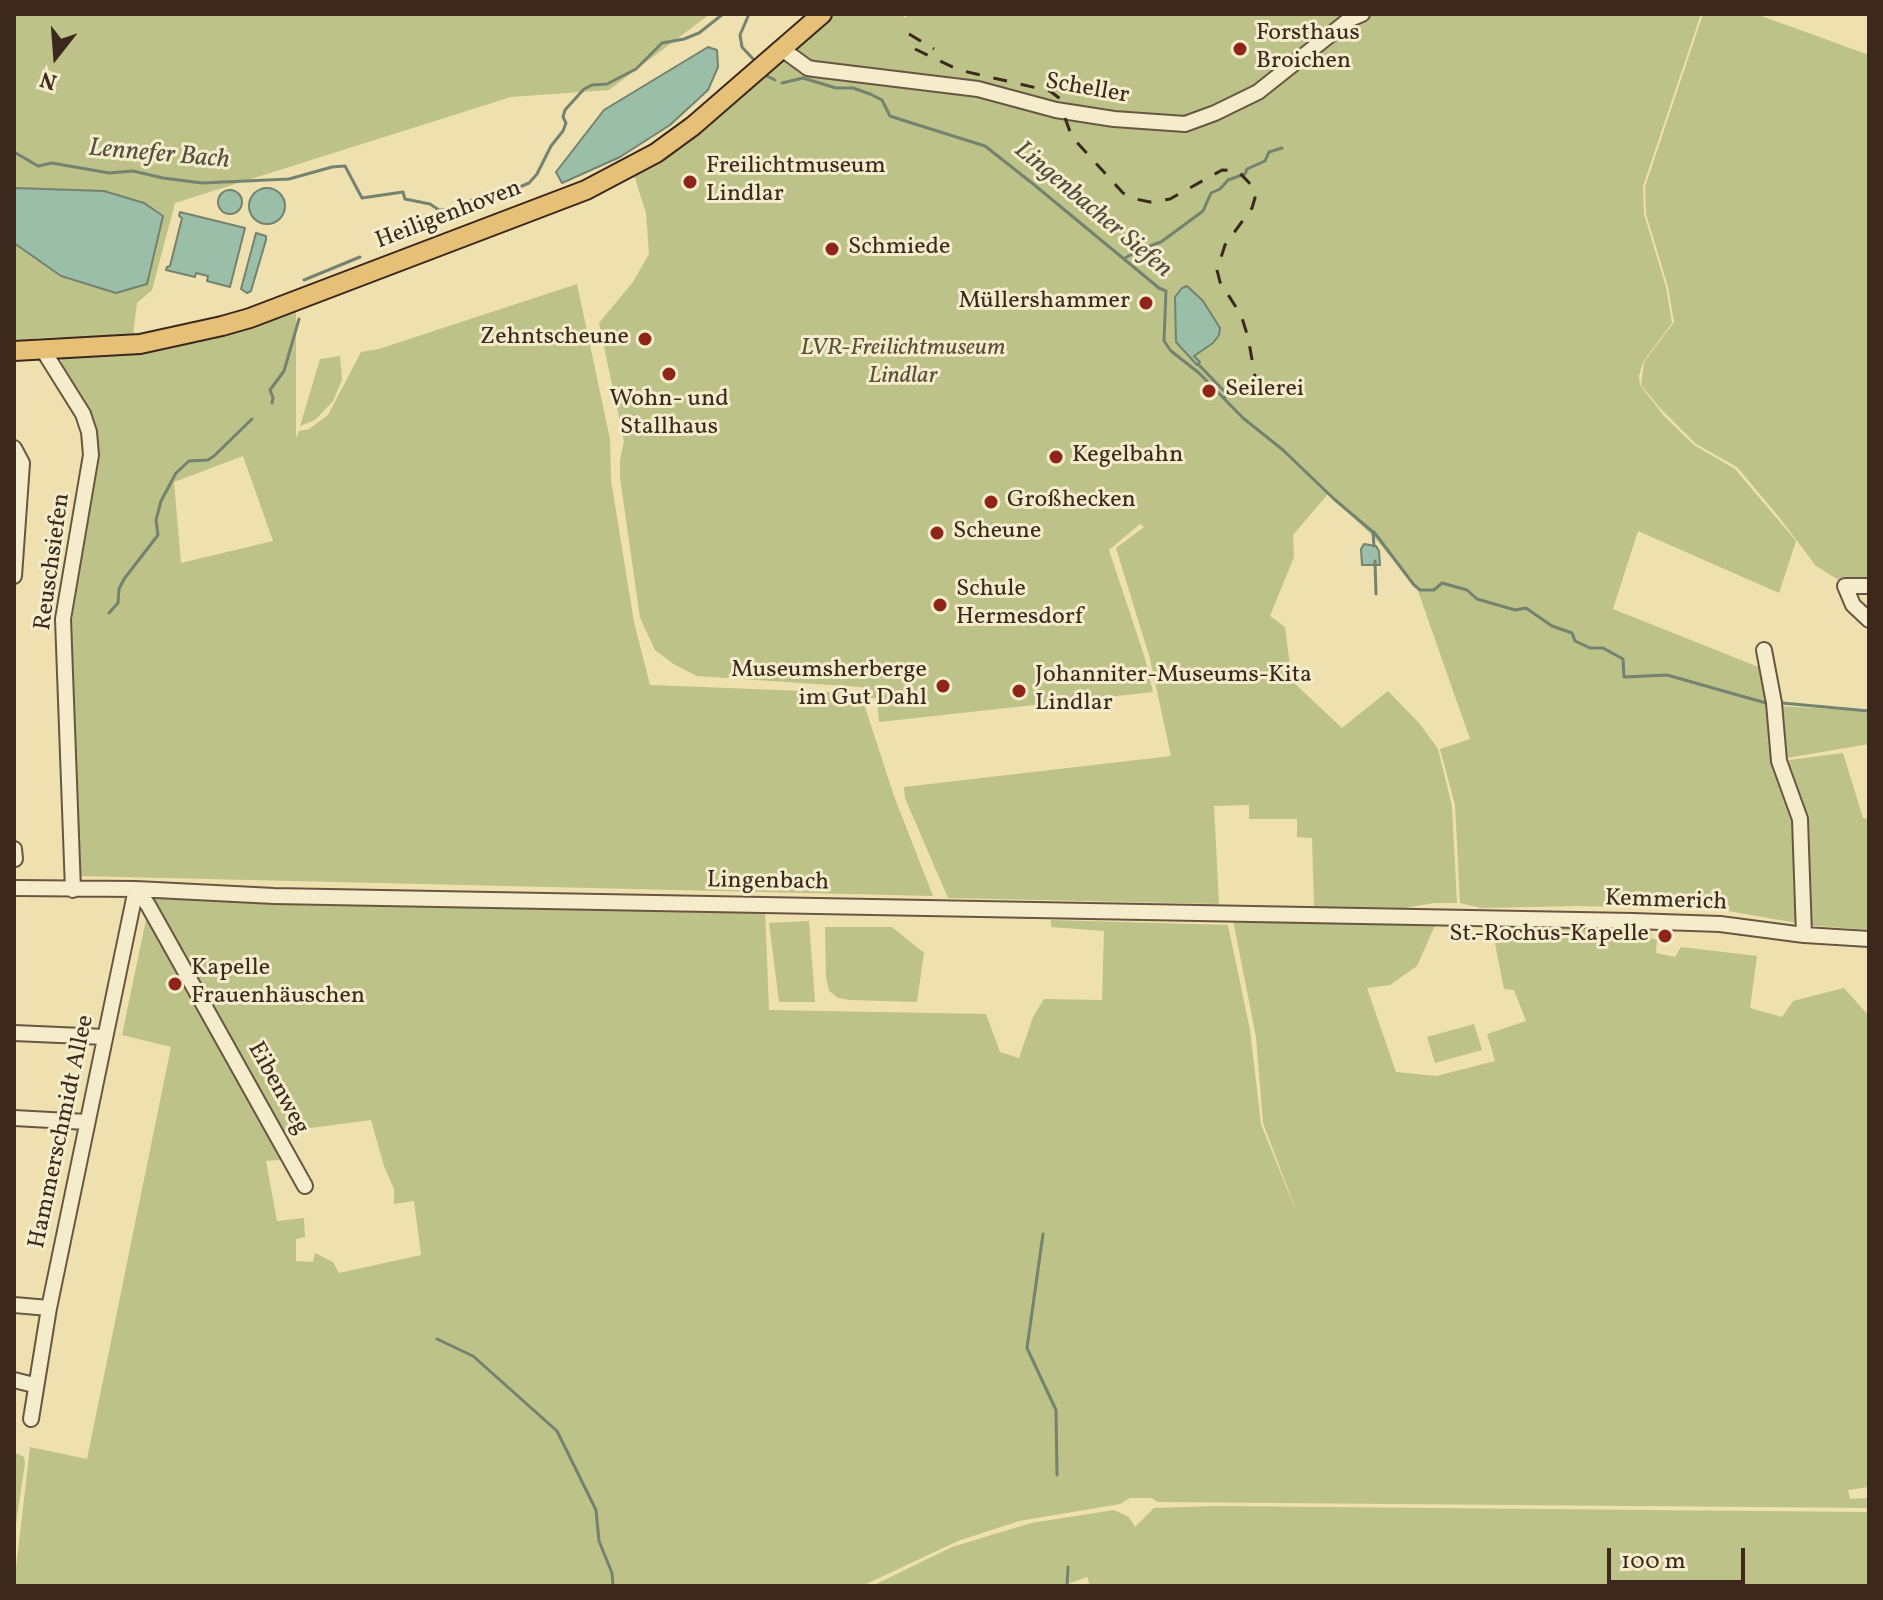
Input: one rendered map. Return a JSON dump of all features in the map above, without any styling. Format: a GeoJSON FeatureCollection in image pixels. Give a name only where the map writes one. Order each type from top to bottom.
{"type":"FeatureCollection","features":[{"type":"Feature","properties":{"kind":"main road","name":"Heiligenhoven"},"geometry":{"type":"LineString","coordinates":[[14,351],[140,344],[222,326],[586,190],[656,153],[693,126],[822,14]]}},
{"type":"Feature","properties":{"kind":"street","name":"Scheller"},"geometry":{"type":"LineString","coordinates":[[782,49],[814,69],[978,89],[1056,110],[1114,119],[1185,124],[1258,92],[1350,19],[1362,14]]}},
{"type":"Feature","properties":{"kind":"street","name":"Reuschsiefen"},"geometry":{"type":"LineString","coordinates":[[43,350],[83,414],[89,432],[91,455],[63,619],[73,890]]}},
{"type":"Feature","properties":{"kind":"street"},"geometry":{"type":"LineString","coordinates":[[14,448],[22,463],[14,576]]}},
{"type":"Feature","properties":{"kind":"street"},"geometry":{"type":"LineString","coordinates":[[1869,586],[1845,586],[1853,605],[1869,620]]}},
{"type":"Feature","properties":{"kind":"street"},"geometry":{"type":"LineString","coordinates":[[1764,650],[1774,703],[1779,761],[1800,819],[1804,935]]}},
{"type":"Feature","properties":{"kind":"street"},"geometry":{"type":"LineString","coordinates":[[14,849],[15,859]]}},
{"type":"Feature","properties":{"kind":"street","name":"Lingenbach"},"geometry":{"type":"LineString","coordinates":[[14,888],[1461,919]]}},
{"type":"Feature","properties":{"kind":"street","name":"Hammerschmidt Allee"},"geometry":{"type":"LineString","coordinates":[[31,1419],[34,1385],[49,1308],[136,889]]}},
{"type":"Feature","properties":{"kind":"street","name":"Eibenweg"},"geometry":{"type":"LineString","coordinates":[[136,889],[156,917],[305,1186]]}},
{"type":"Feature","properties":{"kind":"street","name":"Kemmerich"},"geometry":{"type":"LineString","coordinates":[[1461,919],[1720,924],[1804,935],[1869,939]]}},
{"type":"Feature","properties":{"kind":"street"},"geometry":{"type":"LineString","coordinates":[[14,1033],[105,1037]]}},
{"type":"Feature","properties":{"kind":"street"},"geometry":{"type":"LineString","coordinates":[[14,1118],[87,1122]]}},
{"type":"Feature","properties":{"kind":"street"},"geometry":{"type":"LineString","coordinates":[[14,1305],[49,1308]]}},
{"type":"Feature","properties":{"kind":"street"},"geometry":{"type":"LineString","coordinates":[[14,1380],[34,1385]]}},
{"type":"Feature","properties":{"kind":"green space"},"geometry":{"type":"Polygon","coordinates":[[[14,14],[710,14],[609,90],[511,97],[175,203],[152,290],[137,303],[133,335],[38,338],[14,342],[14,14]]]}},
{"type":"Feature","properties":{"kind":"green space"},"geometry":{"type":"Polygon","coordinates":[[[834,14],[904,14],[904,18],[909,14],[1357,14],[1258,88],[1184,120],[1153,120],[1134,113],[1076,109],[812,64],[794,49],[834,14]]]}},
{"type":"Feature","properties":{"kind":"green space","name":"LVR-Freilichtmuseum Lindlar"},"geometry":{"type":"Polygon","coordinates":[[[1371,14],[1701,14],[1643,186],[1644,214],[1666,287],[1672,323],[1643,362],[1640,385],[1664,416],[1694,445],[1735,469],[1796,541],[1779,593],[1638,531],[1613,609],[1766,670],[1798,819],[1803,924],[1716,909],[1576,906],[1481,908],[1460,903],[1455,805],[1440,749],[1470,739],[1417,588],[1374,537],[1328,494],[1293,535],[1294,557],[1270,616],[1285,627],[1292,681],[1342,728],[1388,691],[1419,723],[1438,749],[1452,806],[1457,903],[1405,908],[1314,907],[1312,838],[1297,837],[1297,819],[1249,819],[1249,805],[1214,806],[1219,904],[948,898],[905,798],[904,787],[1171,756],[1150,659],[1116,548],[1144,527],[1140,524],[1109,550],[1153,692],[879,722],[877,698],[869,698],[861,687],[697,676],[655,650],[640,618],[620,478],[624,441],[599,323],[633,282],[649,254],[646,213],[634,175],[685,146],[783,56],[807,72],[1002,99],[1152,127],[1217,116],[1344,28],[1371,14]]]}},
{"type":"Feature","properties":{"kind":"green space"},"geometry":{"type":"Polygon","coordinates":[[[1703,14],[1756,14],[1869,55],[1869,585],[1845,584],[1816,566],[1737,467],[1696,444],[1641,385],[1644,362],[1674,322],[1668,287],[1646,214],[1645,187],[1703,14]]]}},
{"type":"Feature","properties":{"kind":"green space"},"geometry":{"type":"Polygon","coordinates":[[[577,284],[610,439],[611,480],[634,622],[650,685],[857,693],[863,701],[894,796],[933,896],[80,876],[70,634],[96,464],[60,367],[62,359],[296,309],[296,438],[299,431],[309,429],[328,415],[361,352],[379,349],[577,284]],[[243,456],[174,482],[181,563],[273,541],[243,456]]]}},
{"type":"Feature","properties":{"kind":"green space"},"geometry":{"type":"Polygon","coordinates":[[[340,356],[342,380],[333,401],[315,420],[300,426],[320,359],[340,356]]]}},
{"type":"Feature","properties":{"kind":"green space"},"geometry":{"type":"Polygon","coordinates":[[[1778,706],[1869,711],[1869,744],[1781,759],[1778,706]]]}},
{"type":"Feature","properties":{"kind":"green space"},"geometry":{"type":"Polygon","coordinates":[[[1843,753],[1863,818],[1869,819],[1869,930],[1805,925],[1803,836],[1781,761],[1843,753]]]}},
{"type":"Feature","properties":{"kind":"green space"},"geometry":{"type":"Polygon","coordinates":[[[155,898],[765,908],[769,1010],[986,1014],[1000,1052],[1019,1058],[1033,1017],[1044,999],[1102,1000],[1104,931],[1051,927],[1051,920],[1228,925],[1250,1030],[1261,1124],[1300,1221],[1263,1123],[1256,1037],[1233,920],[1436,923],[1417,966],[1390,985],[1367,988],[1396,1072],[1436,1076],[1495,1061],[1487,1034],[1526,1021],[1514,990],[1504,989],[1491,923],[1652,925],[1651,938],[1657,940],[1656,953],[1675,957],[1681,947],[1757,956],[1750,1008],[1782,1017],[1793,1001],[1844,988],[1869,1016],[1869,1487],[1848,1490],[1850,1499],[1869,1498],[1869,1508],[1158,1502],[1151,1498],[1130,1498],[1120,1504],[1019,1521],[958,1541],[862,1586],[14,1586],[30,1447],[87,1459],[171,1047],[122,1035],[148,910],[290,1159],[266,1161],[277,1221],[304,1218],[305,1237],[296,1239],[296,1261],[313,1262],[315,1253],[333,1262],[339,1273],[421,1255],[414,1201],[394,1204],[394,1189],[371,1120],[280,1132],[151,905],[155,898]]]}},
{"type":"Feature","properties":{"kind":"green space"},"geometry":{"type":"Polygon","coordinates":[[[809,921],[815,1002],[779,1002],[769,923],[809,921]]]}},
{"type":"Feature","properties":{"kind":"green space"},"geometry":{"type":"Polygon","coordinates":[[[825,927],[892,927],[924,953],[917,1002],[850,1000],[838,998],[829,991],[825,927]]]}},
{"type":"Feature","properties":{"kind":"green space"},"geometry":{"type":"Polygon","coordinates":[[[1474,1024],[1482,1050],[1435,1063],[1427,1037],[1474,1024]]]}},
{"type":"Feature","properties":{"kind":"green space"},"geometry":{"type":"Polygon","coordinates":[[[14,1452],[24,1457],[25,1463],[14,1537],[14,1452]]]}},
{"type":"Feature","properties":{"kind":"green space"},"geometry":{"type":"Polygon","coordinates":[[[1154,1508],[1869,1512],[1869,1586],[1090,1586],[1087,1577],[1062,1586],[872,1586],[952,1547],[1031,1523],[1114,1510],[1129,1517],[1135,1527],[1154,1508]]]}},
{"type":"Feature","properties":{"kind":"shaded area"},"geometry":{"type":"Polygon","coordinates":[[[708,47],[717,50],[718,67],[708,90],[670,125],[620,157],[562,183],[556,172],[604,110],[708,47]]]}},
{"type":"Feature","properties":{"kind":"shaded area"},"geometry":{"type":"Polygon","coordinates":[[[14,188],[104,191],[144,203],[163,216],[147,284],[116,293],[61,276],[14,243],[14,188]]]}},
{"type":"Feature","properties":{"kind":"shaded area"},"geometry":{"type":"Polygon","coordinates":[[[267,188],[280,193],[285,206],[280,219],[267,224],[254,219],[249,206],[254,193],[267,188]]]}},
{"type":"Feature","properties":{"kind":"shaded area"},"geometry":{"type":"Polygon","coordinates":[[[230,190],[241,197],[242,202],[235,213],[230,214],[219,207],[218,202],[225,191],[230,190]]]}},
{"type":"Feature","properties":{"kind":"shaded area"},"geometry":{"type":"Polygon","coordinates":[[[180,212],[245,228],[230,287],[207,281],[208,276],[196,273],[195,277],[166,270],[170,266],[182,218],[180,212]]]}},
{"type":"Feature","properties":{"kind":"shaded area"},"geometry":{"type":"Polygon","coordinates":[[[256,233],[266,236],[266,240],[251,291],[247,293],[241,289],[256,233]]]}},
{"type":"Feature","properties":{"kind":"shaded area"},"geometry":{"type":"Polygon","coordinates":[[[1187,286],[1203,301],[1220,328],[1213,343],[1194,356],[1200,362],[1197,365],[1176,342],[1175,297],[1187,286]]]}},
{"type":"Feature","properties":{"kind":"shaded area"},"geometry":{"type":"Polygon","coordinates":[[[1364,544],[1376,546],[1380,565],[1362,565],[1361,549],[1364,544]]]}},
{"type":"Feature","properties":{"kind":"waterway","name":"Lennefer Bach"},"geometry":{"type":"LineString","coordinates":[[14,152],[38,166],[52,163],[109,173],[133,171],[202,183],[289,179],[345,166],[362,198],[403,192],[405,199],[430,204],[439,210],[452,210],[484,194],[508,192],[529,183],[563,131],[565,110],[584,89],[607,84],[636,69],[662,43],[699,33],[723,14]]}},
{"type":"Feature","properties":{"kind":"waterway","name":"Lingenbacher Siefen"},"geometry":{"type":"LineString","coordinates":[[749,14],[740,35],[742,47],[754,60]]}},
{"type":"Feature","properties":{"kind":"waterway","name":"Lingenbacher Siefen"},"geometry":{"type":"LineString","coordinates":[[765,75],[775,80]]}},
{"type":"Feature","properties":{"kind":"waterway","name":"Lingenbacher Siefen"},"geometry":{"type":"LineString","coordinates":[[782,83],[803,78],[836,88],[853,88],[882,100],[890,116],[985,146],[1166,291],[1164,341],[1171,351],[1373,532],[1374,546]]}},
{"type":"Feature","properties":{"kind":"waterway"},"geometry":{"type":"LineString","coordinates":[[1125,258],[1161,242],[1203,211],[1211,193],[1228,180],[1245,174],[1247,169],[1265,161],[1269,152],[1282,148]]}},
{"type":"Feature","properties":{"kind":"waterway"},"geometry":{"type":"LineString","coordinates":[[407,232],[437,222],[450,211]]}},
{"type":"Feature","properties":{"kind":"waterway"},"geometry":{"type":"LineString","coordinates":[[304,280],[360,257]]}},
{"type":"Feature","properties":{"kind":"waterway"},"geometry":{"type":"LineString","coordinates":[[272,403],[270,390],[284,371],[299,319]]}},
{"type":"Feature","properties":{"kind":"waterway"},"geometry":{"type":"LineString","coordinates":[[1198,364],[1227,394],[1224,398]]}},
{"type":"Feature","properties":{"kind":"waterway"},"geometry":{"type":"LineString","coordinates":[[109,613],[118,603],[119,589],[124,579],[158,535],[156,520],[161,501],[176,473],[189,461],[208,460],[214,456],[252,419]]}},
{"type":"Feature","properties":{"kind":"waterway","name":"Lingenbacher Siefen"},"geometry":{"type":"LineString","coordinates":[[1374,532],[1420,590],[1434,590],[1442,583],[1467,590],[1477,599],[1515,610],[1526,608],[1552,626],[1572,633],[1575,641],[1590,648],[1603,648],[1623,659],[1624,677],[1667,675],[1766,703]]}},
{"type":"Feature","properties":{"kind":"waterway","name":"Lingenbacher Siefen"},"geometry":{"type":"LineString","coordinates":[[1375,561],[1376,594]]}},
{"type":"Feature","properties":{"kind":"waterway","name":"Lingenbacher Siefen"},"geometry":{"type":"LineString","coordinates":[[1782,703],[1869,711]]}},
{"type":"Feature","properties":{"kind":"waterway"},"geometry":{"type":"LineString","coordinates":[[1043,1234],[1027,1348],[1056,1410],[1057,1475]]}},
{"type":"Feature","properties":{"kind":"waterway"},"geometry":{"type":"LineString","coordinates":[[437,1339],[473,1356],[557,1431],[596,1510],[599,1541],[612,1573],[613,1586]]}},
{"type":"Feature","properties":{"kind":"waterway"},"geometry":{"type":"LineString","coordinates":[[1067,1586],[1068,1567]]}},
{"type":"Feature","properties":{"kind":"railway"},"geometry":{"type":"LineString","coordinates":[[909,34],[934,49]]}},
{"type":"Feature","properties":{"kind":"railway"},"geometry":{"type":"LineString","coordinates":[[915,49],[959,70],[1050,91],[1063,101]]}},
{"type":"Feature","properties":{"kind":"railway"},"geometry":{"type":"LineString","coordinates":[[1065,118],[1072,137],[1123,193],[1136,199],[1150,202],[1170,199],[1222,170],[1238,171],[1253,187],[1255,198],[1252,208],[1225,245],[1217,270],[1220,282],[1241,315],[1256,382]]}},
{"type":"Feature","properties":{"kind":"place","name":"Forsthaus Broichen"},"geometry":{"type":"Point","coordinates":[1240,49]}},
{"type":"Feature","properties":{"kind":"place","name":"Freilichtmuseum Lindlar"},"geometry":{"type":"Point","coordinates":[690,182]}},
{"type":"Feature","properties":{"kind":"place","name":"Schmiede"},"geometry":{"type":"Point","coordinates":[832,249]}},
{"type":"Feature","properties":{"kind":"place","name":"Müllershammer"},"geometry":{"type":"Point","coordinates":[1146,303]}},
{"type":"Feature","properties":{"kind":"place","name":"Zehntscheune"},"geometry":{"type":"Point","coordinates":[645,339]}},
{"type":"Feature","properties":{"kind":"place","name":"Wohn- und Stallhaus"},"geometry":{"type":"Point","coordinates":[669,374]}},
{"type":"Feature","properties":{"kind":"place","name":"Seilerei"},"geometry":{"type":"Point","coordinates":[1209,391]}},
{"type":"Feature","properties":{"kind":"place","name":"Kegelbahn"},"geometry":{"type":"Point","coordinates":[1056,457]}},
{"type":"Feature","properties":{"kind":"place","name":"Großhecken"},"geometry":{"type":"Point","coordinates":[991,502]}},
{"type":"Feature","properties":{"kind":"place","name":"Scheune"},"geometry":{"type":"Point","coordinates":[937,533]}},
{"type":"Feature","properties":{"kind":"place","name":"Schule Hermesdorf"},"geometry":{"type":"Point","coordinates":[940,605]}},
{"type":"Feature","properties":{"kind":"place","name":"Museumsherberge im Gut Dahl"},"geometry":{"type":"Point","coordinates":[943,686]}},
{"type":"Feature","properties":{"kind":"place","name":"Johanniter-Museums-Kita Lindlar"},"geometry":{"type":"Point","coordinates":[1019,691]}},
{"type":"Feature","properties":{"kind":"place","name":"St.-Rochus-Kapelle"},"geometry":{"type":"Point","coordinates":[1665,936]}},
{"type":"Feature","properties":{"kind":"place","name":"Kapelle Frauenhäuschen"},"geometry":{"type":"Point","coordinates":[175,984]}}]}
